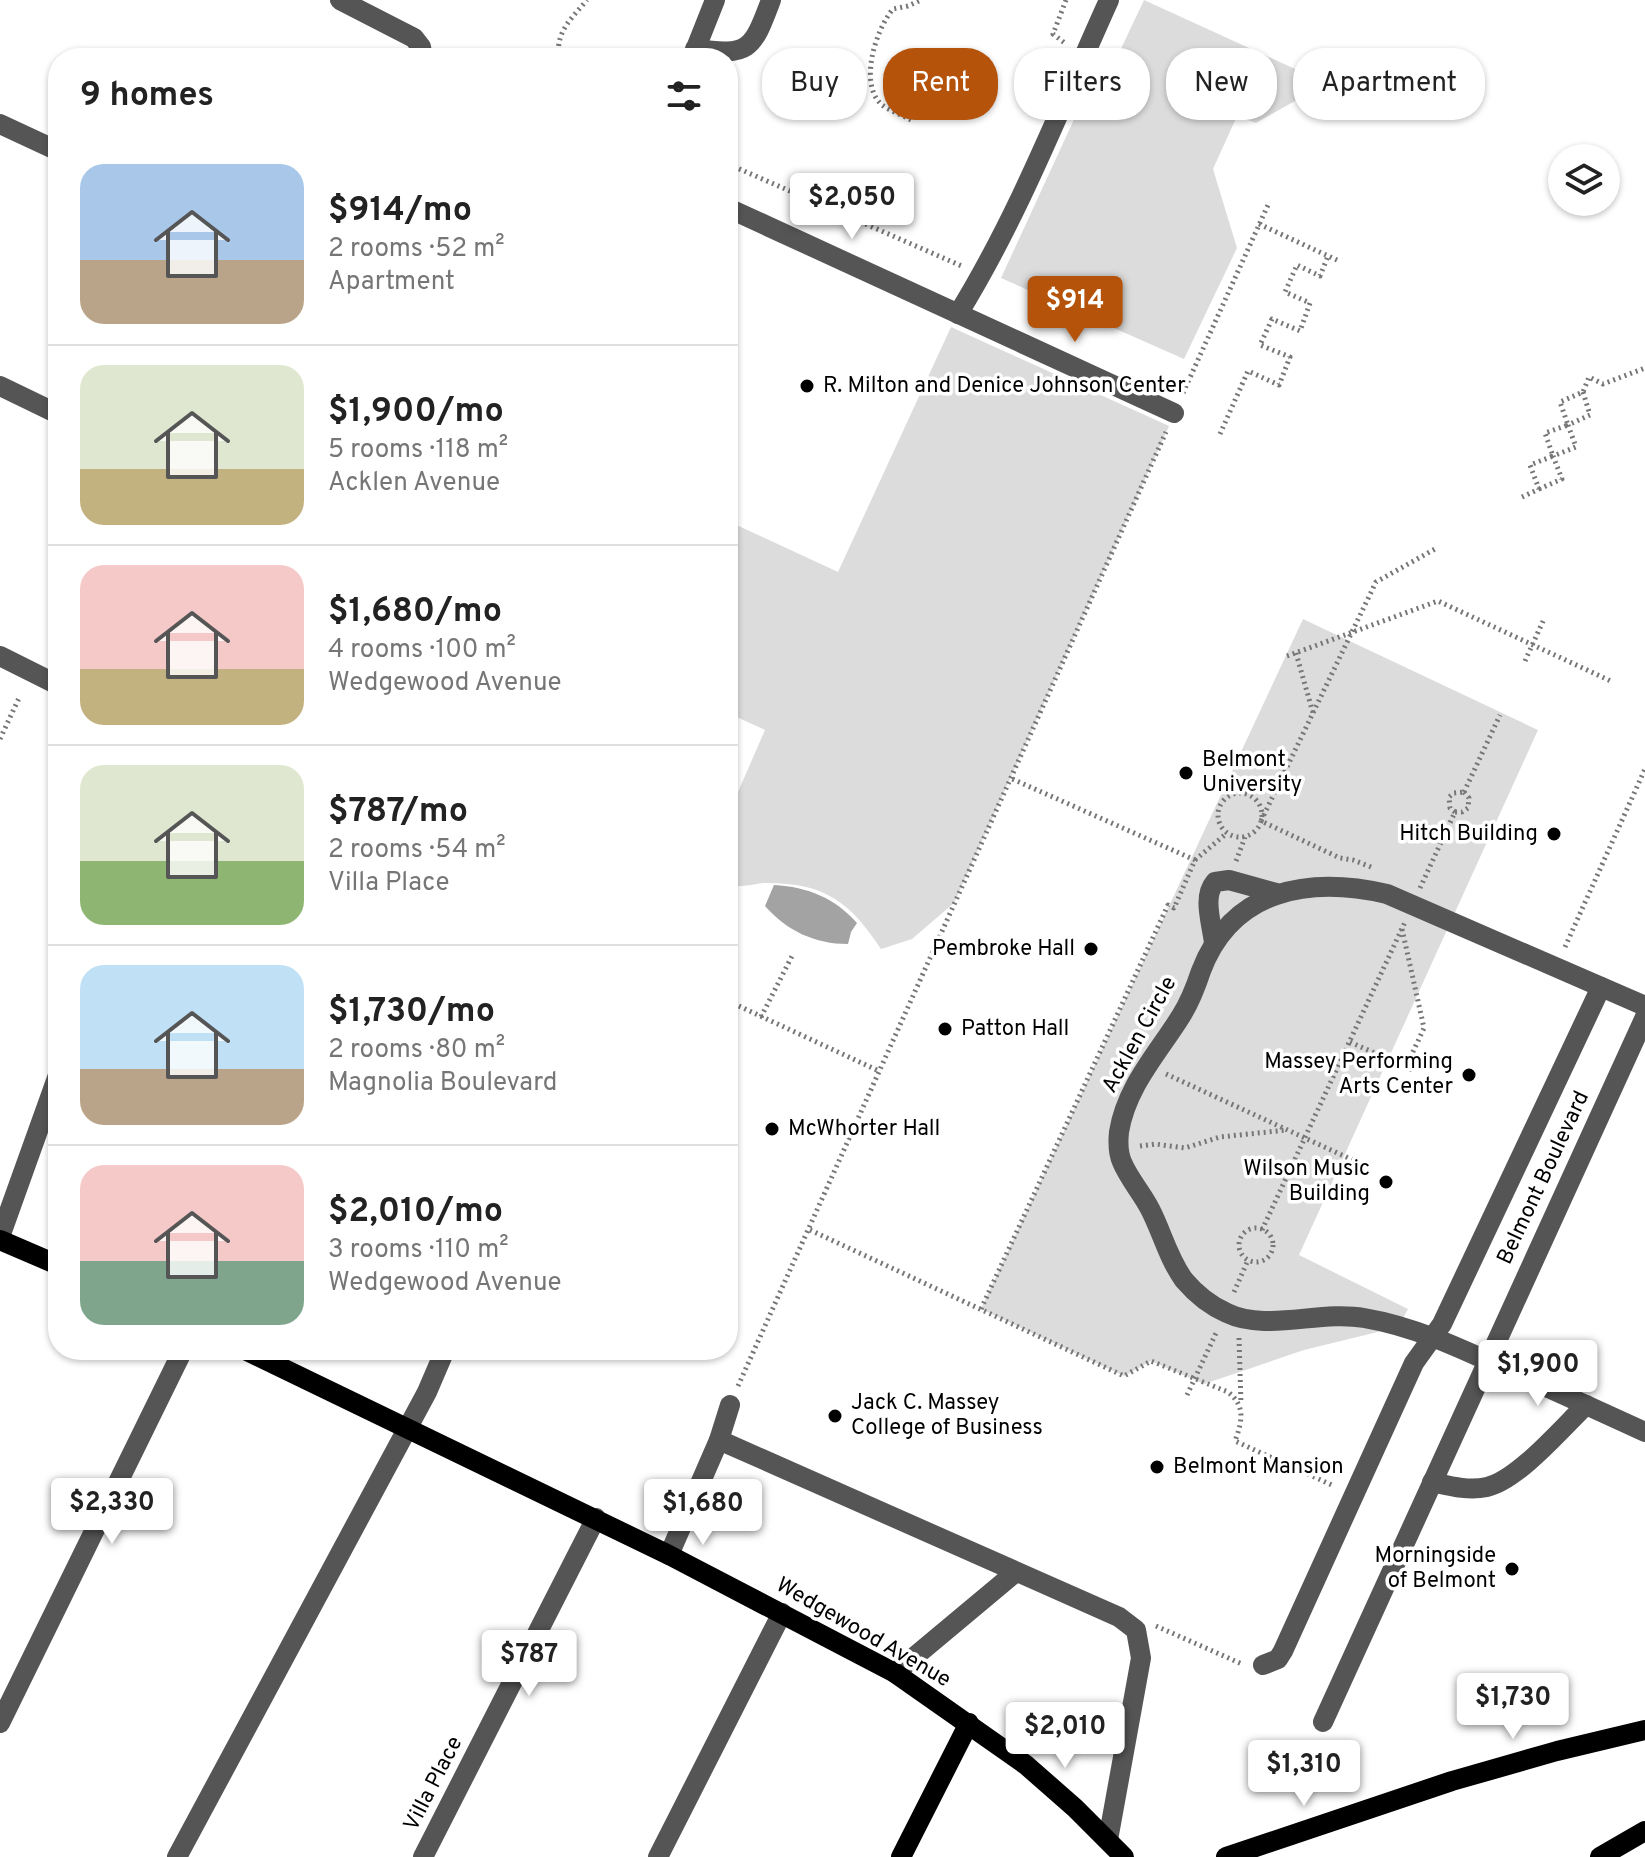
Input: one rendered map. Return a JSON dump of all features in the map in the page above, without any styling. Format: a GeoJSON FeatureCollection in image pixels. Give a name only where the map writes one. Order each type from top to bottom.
{"type":"FeatureCollection","features":[{"type":"Feature","properties":{"kind":"main road"},"geometry":{"type":"LineString","coordinates":[[0,1239],[48,1261]]}},
{"type":"Feature","properties":{"kind":"main road","name":"Wedgewood Avenue"},"geometry":{"type":"LineString","coordinates":[[266,1360],[596,1518],[895,1673],[1026,1765],[1124,1857]]}},
{"type":"Feature","properties":{"kind":"main road"},"geometry":{"type":"LineString","coordinates":[[901,1857],[969,1723]]}},
{"type":"Feature","properties":{"kind":"main road"},"geometry":{"type":"LineString","coordinates":[[1226,1857],[1452,1781],[1645,1730]]}},
{"type":"Feature","properties":{"kind":"main road"},"geometry":{"type":"LineString","coordinates":[[1600,1857],[1645,1831]]}},
{"type":"Feature","properties":{"kind":"street"},"geometry":{"type":"LineString","coordinates":[[340,0],[414,38],[421,48]]}},
{"type":"Feature","properties":{"kind":"street"},"geometry":{"type":"LineString","coordinates":[[696,48],[715,0]]}},
{"type":"Feature","properties":{"kind":"street"},"geometry":{"type":"LineString","coordinates":[[738,49],[748,45],[762,25],[771,0]]}},
{"type":"Feature","properties":{"kind":"street"},"geometry":{"type":"LineString","coordinates":[[958,314],[985,271],[1015,209],[1109,0]]}},
{"type":"Feature","properties":{"kind":"street"},"geometry":{"type":"LineString","coordinates":[[0,124],[48,146]]}},
{"type":"Feature","properties":{"kind":"street"},"geometry":{"type":"LineString","coordinates":[[738,213],[1174,413]]}},
{"type":"Feature","properties":{"kind":"street"},"geometry":{"type":"LineString","coordinates":[[0,386],[48,409]]}},
{"type":"Feature","properties":{"kind":"street"},"geometry":{"type":"LineString","coordinates":[[0,656],[48,680]]}},
{"type":"Feature","properties":{"kind":"street"},"geometry":{"type":"LineString","coordinates":[[1214,943],[1209,903],[1210,887],[1215,882],[1236,881],[1276,893]]}},
{"type":"Feature","properties":{"kind":"street","name":"Acklen Circle"},"geometry":{"type":"LineString","coordinates":[[1119,1149],[1119,1131],[1125,1111],[1147,1066],[1183,1013],[1214,943],[1233,920],[1276,893],[1350,887],[1416,897],[1645,1006]]}},
{"type":"Feature","properties":{"kind":"street"},"geometry":{"type":"LineString","coordinates":[[1263,1665],[1278,1659],[1283,1651],[1414,1363],[1441,1341],[1442,1324],[1601,987]]}},
{"type":"Feature","properties":{"kind":"street","name":"Belmont Boulevard"},"geometry":{"type":"LineString","coordinates":[[1323,1722],[1645,1017]]}},
{"type":"Feature","properties":{"kind":"street"},"geometry":{"type":"LineString","coordinates":[[0,1239],[48,1103]]}},
{"type":"Feature","properties":{"kind":"street"},"geometry":{"type":"LineString","coordinates":[[1119,1149],[1123,1165],[1149,1206],[1169,1254],[1183,1278],[1214,1306],[1230,1314],[1261,1321],[1314,1316],[1365,1318],[1441,1341],[1645,1432]]}},
{"type":"Feature","properties":{"kind":"street"},"geometry":{"type":"LineString","coordinates":[[0,1723],[178,1360]]}},
{"type":"Feature","properties":{"kind":"street"},"geometry":{"type":"LineString","coordinates":[[177,1857],[427,1392],[441,1360]]}},
{"type":"Feature","properties":{"kind":"street"},"geometry":{"type":"LineString","coordinates":[[669,1555],[719,1440],[730,1405]]}},
{"type":"Feature","properties":{"kind":"street"},"geometry":{"type":"LineString","coordinates":[[1432,1482],[1465,1489],[1508,1480],[1586,1405]]}},
{"type":"Feature","properties":{"kind":"street"},"geometry":{"type":"LineString","coordinates":[[719,1440],[1119,1617],[1136,1630],[1141,1658],[1108,1840]]}},
{"type":"Feature","properties":{"kind":"street","name":"Villa Place"},"geometry":{"type":"LineString","coordinates":[[423,1857],[596,1518]]}},
{"type":"Feature","properties":{"kind":"street"},"geometry":{"type":"LineString","coordinates":[[895,1673],[1016,1572]]}},
{"type":"Feature","properties":{"kind":"street"},"geometry":{"type":"LineString","coordinates":[[658,1857],[782,1613]]}},
{"type":"Feature","properties":{"kind":"path"},"geometry":{"type":"LineString","coordinates":[[560,48],[568,19],[587,0]]}},
{"type":"Feature","properties":{"kind":"path"},"geometry":{"type":"LineString","coordinates":[[883,105],[872,85],[875,40],[893,9],[921,0]]}},
{"type":"Feature","properties":{"kind":"path"},"geometry":{"type":"LineString","coordinates":[[1065,48],[1067,43],[1053,34],[1066,0]]}},
{"type":"Feature","properties":{"kind":"path"},"geometry":{"type":"LineString","coordinates":[[738,168],[968,269]]}},
{"type":"Feature","properties":{"kind":"path"},"geometry":{"type":"LineString","coordinates":[[730,1405],[1268,205]]}},
{"type":"Feature","properties":{"kind":"path"},"geometry":{"type":"LineString","coordinates":[[1259,224],[1339,261]]}},
{"type":"Feature","properties":{"kind":"path"},"geometry":{"type":"LineString","coordinates":[[1220,434],[1248,371],[1279,385],[1290,357],[1260,345],[1272,319],[1300,331],[1310,303],[1285,292],[1297,265],[1320,276],[1328,256]]}},
{"type":"Feature","properties":{"kind":"path"},"geometry":{"type":"LineString","coordinates":[[1522,497],[1562,479],[1545,433],[1590,415],[1583,392],[1589,377],[1603,384],[1645,368]]}},
{"type":"Feature","properties":{"kind":"path"},"geometry":{"type":"LineString","coordinates":[[1539,489],[1530,465],[1576,447],[1560,402],[1583,392]]}},
{"type":"Feature","properties":{"kind":"path"},"geometry":{"type":"LineString","coordinates":[[1261,821],[1260,807],[1251,796],[1238,793],[1224,799],[1218,812],[1218,820],[1227,833],[1247,836],[1254,833],[1261,821],[1376,582],[1435,549]]}},
{"type":"Feature","properties":{"kind":"path"},"geometry":{"type":"LineString","coordinates":[[1287,656],[1438,601],[1613,682]]}},
{"type":"Feature","properties":{"kind":"path"},"geometry":{"type":"LineString","coordinates":[[1525,661],[1544,619]]}},
{"type":"Feature","properties":{"kind":"path"},"geometry":{"type":"LineString","coordinates":[[1296,653],[1313,713]]}},
{"type":"Feature","properties":{"kind":"path"},"geometry":{"type":"LineString","coordinates":[[0,739],[19,698]]}},
{"type":"Feature","properties":{"kind":"path"},"geometry":{"type":"LineString","coordinates":[[1464,792],[1500,715]]}},
{"type":"Feature","properties":{"kind":"path"},"geometry":{"type":"LineString","coordinates":[[1562,955],[1645,769]]}},
{"type":"Feature","properties":{"kind":"path"},"geometry":{"type":"LineString","coordinates":[[1010,778],[1195,860]]}},
{"type":"Feature","properties":{"kind":"path"},"geometry":{"type":"LineString","coordinates":[[1464,792],[1469,798],[1469,805],[1462,812],[1455,812],[1450,808],[1449,797],[1464,792]]}},
{"type":"Feature","properties":{"kind":"path"},"geometry":{"type":"LineString","coordinates":[[1262,1230],[1455,812]]}},
{"type":"Feature","properties":{"kind":"path"},"geometry":{"type":"LineString","coordinates":[[1261,821],[1340,858],[1373,868]]}},
{"type":"Feature","properties":{"kind":"path"},"geometry":{"type":"LineString","coordinates":[[981,1309],[1168,905],[1174,908],[1195,860],[1227,833]]}},
{"type":"Feature","properties":{"kind":"path"},"geometry":{"type":"LineString","coordinates":[[1408,884],[1416,897]]}},
{"type":"Feature","properties":{"kind":"path"},"geometry":{"type":"LineString","coordinates":[[1402,928],[1424,1028],[1406,1067]]}},
{"type":"Feature","properties":{"kind":"path"},"geometry":{"type":"LineString","coordinates":[[761,1017],[792,956]]}},
{"type":"Feature","properties":{"kind":"path"},"geometry":{"type":"LineString","coordinates":[[738,1006],[879,1071]]}},
{"type":"Feature","properties":{"kind":"path"},"geometry":{"type":"LineString","coordinates":[[1349,1042],[1415,1071]]}},
{"type":"Feature","properties":{"kind":"path"},"geometry":{"type":"LineString","coordinates":[[1147,1066],[1357,1162]]}},
{"type":"Feature","properties":{"kind":"path"},"geometry":{"type":"LineString","coordinates":[[1119,1149],[1155,1144],[1185,1148],[1220,1137],[1288,1130]]}},
{"type":"Feature","properties":{"kind":"path"},"geometry":{"type":"LineString","coordinates":[[1251,1229],[1262,1230],[1272,1242],[1270,1254],[1260,1261],[1248,1260],[1240,1252],[1241,1236],[1251,1229]]}},
{"type":"Feature","properties":{"kind":"path"},"geometry":{"type":"LineString","coordinates":[[810,1230],[1124,1376],[1151,1361],[1228,1392],[1241,1409]]}},
{"type":"Feature","properties":{"kind":"path"},"geometry":{"type":"LineString","coordinates":[[1187,1395],[1230,1314],[1248,1260]]}},
{"type":"Feature","properties":{"kind":"path"},"geometry":{"type":"LineString","coordinates":[[1230,1314],[1242,1423],[1235,1441],[1353,1495]]}},
{"type":"Feature","properties":{"kind":"shaded area"},"geometry":{"type":"Polygon","coordinates":[[[1144,0],[1249,48],[1166,48],[1166,120],[1235,120],[1213,169],[1237,248],[1184,359],[1001,278],[1074,120],[1150,120],[1150,48],[1121,48],[1144,0]]]}},
{"type":"Feature","properties":{"kind":"shaded area"},"geometry":{"type":"Polygon","coordinates":[[[1277,61],[1293,68],[1293,102],[1277,111],[1277,61]]]}},
{"type":"Feature","properties":{"kind":"shaded area"},"geometry":{"type":"Polygon","coordinates":[[[951,327],[1169,426],[954,903],[912,939],[881,949],[847,907],[820,891],[787,884],[738,886],[738,792],[765,730],[738,718],[738,526],[838,572],[951,327]]]}},
{"type":"Feature","properties":{"kind":"shaded area"},"geometry":{"type":"Polygon","coordinates":[[[1303,619],[1538,730],[1299,1255],[1408,1309],[1398,1327],[1304,1350],[1204,1384],[1151,1361],[1124,1376],[981,1309],[1303,619]]]}},
{"type":"Feature","properties":{"kind":"shaded area"},"geometry":{"type":"Polygon","coordinates":[[[774,885],[820,895],[849,914],[857,923],[848,944],[813,939],[792,929],[774,915],[765,906],[774,885]]]}},
{"type":"Feature","properties":{"kind":"place","name":"R. Milton and Denice Johnson Center"},"geometry":{"type":"Point","coordinates":[807,386]}},
{"type":"Feature","properties":{"kind":"place","name":"Belmont University"},"geometry":{"type":"Point","coordinates":[1186,773]}},
{"type":"Feature","properties":{"kind":"place","name":"Hitch Building"},"geometry":{"type":"Point","coordinates":[1554,834]}},
{"type":"Feature","properties":{"kind":"place","name":"Pembroke Hall"},"geometry":{"type":"Point","coordinates":[1091,949]}},
{"type":"Feature","properties":{"kind":"place","name":"Patton Hall"},"geometry":{"type":"Point","coordinates":[945,1029]}},
{"type":"Feature","properties":{"kind":"place","name":"Massey Performing Arts Center"},"geometry":{"type":"Point","coordinates":[1469,1075]}},
{"type":"Feature","properties":{"kind":"place","name":"McWhorter Hall"},"geometry":{"type":"Point","coordinates":[772,1129]}},
{"type":"Feature","properties":{"kind":"place","name":"Wilson Music Building"},"geometry":{"type":"Point","coordinates":[1386,1182]}},
{"type":"Feature","properties":{"kind":"place","name":"Jack C. Massey College of Business"},"geometry":{"type":"Point","coordinates":[835,1416]}},
{"type":"Feature","properties":{"kind":"place","name":"Belmont Mansion"},"geometry":{"type":"Point","coordinates":[1157,1467]}},
{"type":"Feature","properties":{"kind":"place","name":"Morningside of Belmont"},"geometry":{"type":"Point","coordinates":[1512,1569]}}]}
